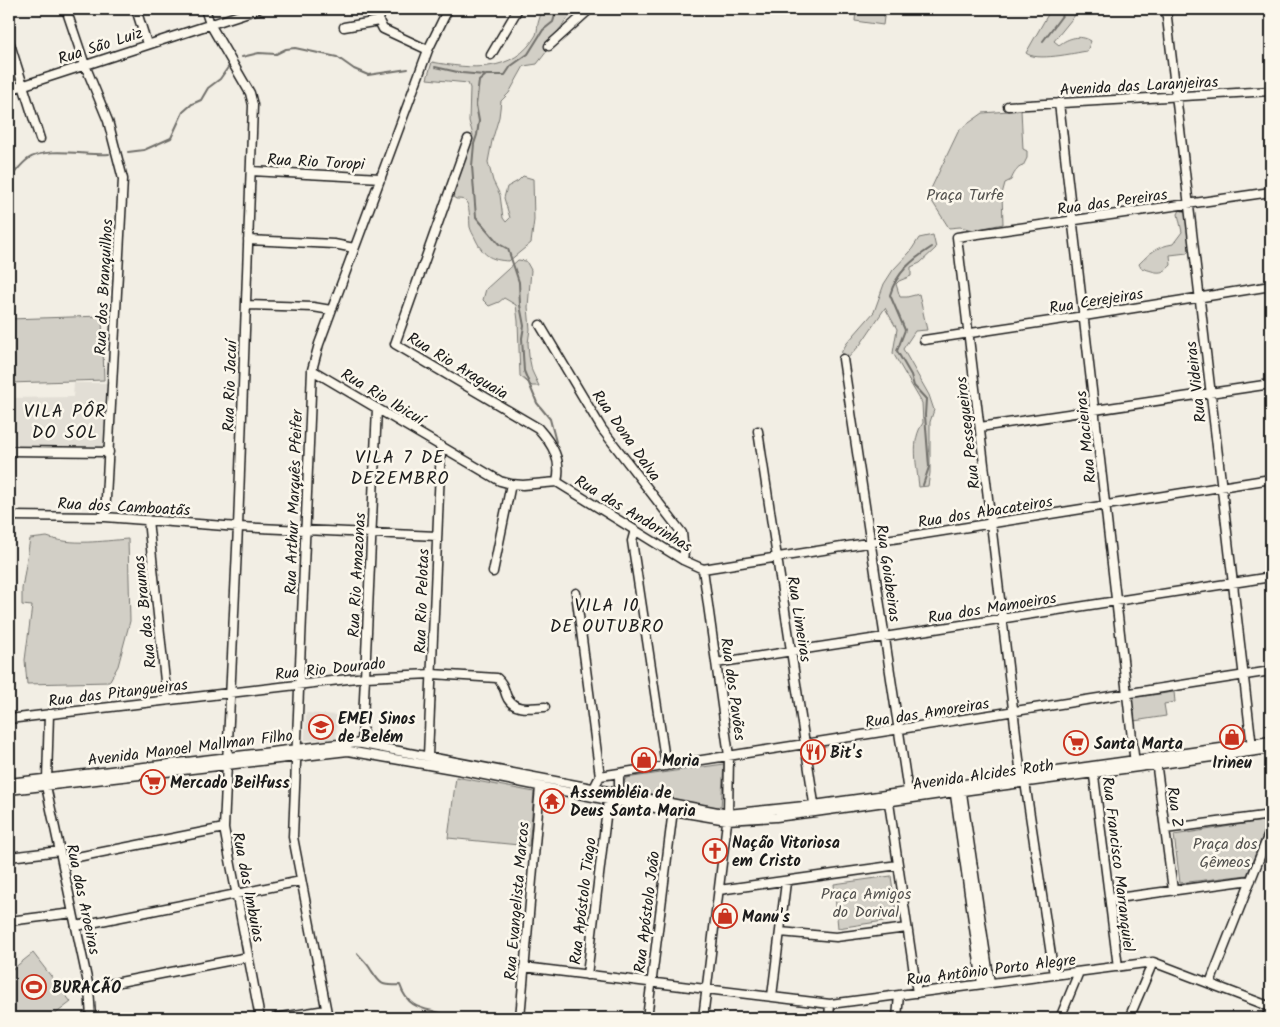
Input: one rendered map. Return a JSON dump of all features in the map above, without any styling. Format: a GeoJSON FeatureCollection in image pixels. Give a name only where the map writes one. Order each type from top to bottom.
{"type":"FeatureCollection","features":[{"type":"Feature","properties":{"kind":"street","name":"Rua dos Branquilhos"},"geometry":{"type":"LineString","coordinates":[[66,9],[84,65],[108,121],[123,179],[105,517]]}},
{"type":"Feature","properties":{"kind":"street"},"geometry":{"type":"LineString","coordinates":[[136,9],[148,44]]}},
{"type":"Feature","properties":{"kind":"street","name":"Rua Rio Jacuí"},"geometry":{"type":"LineString","coordinates":[[205,9],[210,24],[250,93],[253,105],[228,761]]}},
{"type":"Feature","properties":{"kind":"street","name":"Rua São Luiz"},"geometry":{"type":"LineString","coordinates":[[9,90],[258,9]]}},
{"type":"Feature","properties":{"kind":"street"},"geometry":{"type":"LineString","coordinates":[[381,9],[379,21],[383,29],[428,50]]}},
{"type":"Feature","properties":{"kind":"street","name":"Rua Arthur Marquês Pfeifer"},"geometry":{"type":"LineString","coordinates":[[327,1014],[292,837],[312,370],[319,344],[428,50],[448,9]]}},
{"type":"Feature","properties":{"kind":"street"},"geometry":{"type":"LineString","coordinates":[[492,55],[518,9]]}},
{"type":"Feature","properties":{"kind":"street"},"geometry":{"type":"LineString","coordinates":[[549,46],[590,9]]}},
{"type":"Feature","properties":{"kind":"street","name":"Rua Videiras"},"geometry":{"type":"LineString","coordinates":[[1166,9],[1252,748]]}},
{"type":"Feature","properties":{"kind":"street"},"geometry":{"type":"LineString","coordinates":[[344,27],[379,21]]}},
{"type":"Feature","properties":{"kind":"street"},"geometry":{"type":"LineString","coordinates":[[9,41],[40,139]]}},
{"type":"Feature","properties":{"kind":"street","name":"Avenida das Laranjeiras"},"geometry":{"type":"LineString","coordinates":[[1008,106],[1271,91]]}},
{"type":"Feature","properties":{"kind":"street","name":"Rua Macieiras"},"geometry":{"type":"LineString","coordinates":[[1060,103],[1135,764]]}},
{"type":"Feature","properties":{"kind":"street","name":"Rua Rio Araguaia"},"geometry":{"type":"LineString","coordinates":[[468,139],[395,344],[538,428],[559,460],[560,471],[557,482]]}},
{"type":"Feature","properties":{"kind":"street","name":"Rua Rio Toropi"},"geometry":{"type":"LineString","coordinates":[[251,172],[381,178]]}},
{"type":"Feature","properties":{"kind":"street","name":"Rua das Pereiras"},"geometry":{"type":"LineString","coordinates":[[957,237],[1271,192]]}},
{"type":"Feature","properties":{"kind":"street","name":"Rua Pessegueiros"},"geometry":{"type":"LineString","coordinates":[[957,237],[1014,712],[1054,975]]}},
{"type":"Feature","properties":{"kind":"street"},"geometry":{"type":"LineString","coordinates":[[248,240],[334,244],[354,248]]}},
{"type":"Feature","properties":{"kind":"street","name":"Rua Cerejeiras"},"geometry":{"type":"LineString","coordinates":[[924,340],[1271,286]]}},
{"type":"Feature","properties":{"kind":"street"},"geometry":{"type":"LineString","coordinates":[[246,306],[313,307],[332,310]]}},
{"type":"Feature","properties":{"kind":"street","name":"Rua Dona Dalva"},"geometry":{"type":"LineString","coordinates":[[540,325],[602,428],[682,533],[683,560]]}},
{"type":"Feature","properties":{"kind":"street","name":"Rua Goiabeiras"},"geometry":{"type":"LineString","coordinates":[[843,359],[908,792]]}},
{"type":"Feature","properties":{"kind":"street","name":"Rua Rio Ibicuí"},"geometry":{"type":"LineString","coordinates":[[312,370],[441,446]]}},
{"type":"Feature","properties":{"kind":"street"},"geometry":{"type":"LineString","coordinates":[[980,427],[1271,384]]}},
{"type":"Feature","properties":{"kind":"street","name":"Rua Rio Amazonas"},"geometry":{"type":"LineString","coordinates":[[362,744],[377,408]]}},
{"type":"Feature","properties":{"kind":"street","name":"Rua Limeiras"},"geometry":{"type":"LineString","coordinates":[[758,431],[815,809]]}},
{"type":"Feature","properties":{"kind":"street","name":"Rua das Andorinhas"},"geometry":{"type":"LineString","coordinates":[[441,446],[500,481],[511,484],[557,482],[683,560],[703,569]]}},
{"type":"Feature","properties":{"kind":"street","name":"Rua Rio Pelotas"},"geometry":{"type":"LineString","coordinates":[[428,756],[441,446]]}},
{"type":"Feature","properties":{"kind":"street"},"geometry":{"type":"LineString","coordinates":[[9,451],[109,452]]}},
{"type":"Feature","properties":{"kind":"street","name":"Rua dos Abacateiros"},"geometry":{"type":"LineString","coordinates":[[703,569],[1271,479]]}},
{"type":"Feature","properties":{"kind":"street"},"geometry":{"type":"LineString","coordinates":[[493,572],[511,484]]}},
{"type":"Feature","properties":{"kind":"street","name":"Rua dos Camboatãs"},"geometry":{"type":"LineString","coordinates":[[9,516],[105,517],[238,527],[437,536]]}},
{"type":"Feature","properties":{"kind":"street","name":"Rua das Braunas"},"geometry":{"type":"LineString","coordinates":[[148,520],[167,700]]}},
{"type":"Feature","properties":{"kind":"street"},"geometry":{"type":"LineString","coordinates":[[635,530],[632,541],[666,766]]}},
{"type":"Feature","properties":{"kind":"street","name":"Rua dos Pavões"},"geometry":{"type":"LineString","coordinates":[[703,569],[729,756],[728,817],[703,1018]]}},
{"type":"Feature","properties":{"kind":"street","name":"Rua dos Mamoeiros"},"geometry":{"type":"LineString","coordinates":[[716,663],[1271,576]]}},
{"type":"Feature","properties":{"kind":"street"},"geometry":{"type":"LineString","coordinates":[[576,593],[600,776],[594,788],[593,797]]}},
{"type":"Feature","properties":{"kind":"street","name":"Rua das Amoreiras"},"geometry":{"type":"LineString","coordinates":[[600,776],[1271,671]]}},
{"type":"Feature","properties":{"kind":"street","name":"Rua Rio Dourado"},"geometry":{"type":"LineString","coordinates":[[231,692],[365,676],[432,674],[485,676],[498,678],[503,684],[508,699],[515,706],[522,708],[545,707]]}},
{"type":"Feature","properties":{"kind":"street","name":"Rua das Pitangueiras"},"geometry":{"type":"LineString","coordinates":[[9,719],[231,692]]}},
{"type":"Feature","properties":{"kind":"street","name":"Rua das Aroeiras"},"geometry":{"type":"LineString","coordinates":[[50,714],[47,782],[89,988],[91,1018]]}},
{"type":"Feature","properties":{"kind":"street","name":"Avenida Alcides Roth"},"geometry":{"type":"LineString","coordinates":[[1252,748],[1271,741]]}},
{"type":"Feature","properties":{"kind":"street","name":"Avenida Manoel Mallman Filho"},"geometry":{"type":"LineString","coordinates":[[296,753],[347,742],[362,744],[594,788],[728,817]]}},
{"type":"Feature","properties":{"kind":"street","name":"Avenida Alcides Roth"},"geometry":{"type":"LineString","coordinates":[[728,817],[776,817],[815,809],[1094,769],[1252,748],[1271,749]]}},
{"type":"Feature","properties":{"kind":"street","name":"Avenida Manoel Mallman Filho"},"geometry":{"type":"LineString","coordinates":[[9,783],[47,782],[296,753],[348,750],[608,800],[728,817]]}},
{"type":"Feature","properties":{"kind":"street","name":"Rua das Imbuias"},"geometry":{"type":"LineString","coordinates":[[228,761],[224,828],[260,1018]]}},
{"type":"Feature","properties":{"kind":"street","name":"Rua Z"},"geometry":{"type":"LineString","coordinates":[[1156,761],[1173,890]]}},
{"type":"Feature","properties":{"kind":"street","name":"Rua Francisco Marranquiel"},"geometry":{"type":"LineString","coordinates":[[1094,769],[1118,967]]}},
{"type":"Feature","properties":{"kind":"street"},"geometry":{"type":"LineString","coordinates":[[618,793],[619,774]]}},
{"type":"Feature","properties":{"kind":"street","name":"Avenida Manoel Mallman Filho"},"geometry":{"type":"LineString","coordinates":[[9,790],[47,782]]}},
{"type":"Feature","properties":{"kind":"street","name":"Rua Evangelista Marcos"},"geometry":{"type":"LineString","coordinates":[[520,1018],[540,787]]}},
{"type":"Feature","properties":{"kind":"street"},"geometry":{"type":"LineString","coordinates":[[958,788],[986,984]]}},
{"type":"Feature","properties":{"kind":"street","name":"Avenida Alcides Roth"},"geometry":{"type":"LineString","coordinates":[[888,798],[908,792],[958,788]]}},
{"type":"Feature","properties":{"kind":"street"},"geometry":{"type":"LineString","coordinates":[[888,798],[917,993]]}},
{"type":"Feature","properties":{"kind":"street","name":"Rua Apóstolo Tiago"},"geometry":{"type":"LineString","coordinates":[[587,975],[608,800]]}},
{"type":"Feature","properties":{"kind":"street","name":"Rua Apóstolo João"},"geometry":{"type":"LineString","coordinates":[[647,1018],[672,810]]}},
{"type":"Feature","properties":{"kind":"street"},"geometry":{"type":"LineString","coordinates":[[1165,829],[1271,815]]}},
{"type":"Feature","properties":{"kind":"street"},"geometry":{"type":"LineString","coordinates":[[62,860],[224,828]]}},
{"type":"Feature","properties":{"kind":"street"},"geometry":{"type":"LineString","coordinates":[[1210,983],[1271,829]]}},
{"type":"Feature","properties":{"kind":"street"},"geometry":{"type":"LineString","coordinates":[[9,857],[60,850]]}},
{"type":"Feature","properties":{"kind":"street"},"geometry":{"type":"LineString","coordinates":[[719,890],[898,866]]}},
{"type":"Feature","properties":{"kind":"street"},"geometry":{"type":"LineString","coordinates":[[76,926],[301,880]]}},
{"type":"Feature","properties":{"kind":"street"},"geometry":{"type":"LineString","coordinates":[[1110,898],[1251,880]]}},
{"type":"Feature","properties":{"kind":"street"},"geometry":{"type":"LineString","coordinates":[[772,996],[786,882]]}},
{"type":"Feature","properties":{"kind":"street"},"geometry":{"type":"LineString","coordinates":[[9,921],[73,913]]}},
{"type":"Feature","properties":{"kind":"street"},"geometry":{"type":"LineString","coordinates":[[780,932],[836,937],[907,928]]}},
{"type":"Feature","properties":{"kind":"street"},"geometry":{"type":"LineString","coordinates":[[89,988],[248,957]]}},
{"type":"Feature","properties":{"kind":"street"},"geometry":{"type":"LineString","coordinates":[[1129,1018],[1153,962]]}},
{"type":"Feature","properties":{"kind":"street","name":"Rua Antônio Porto Alegre"},"geometry":{"type":"LineString","coordinates":[[524,967],[830,1004],[1153,962],[1271,1007]]}},
{"type":"Feature","properties":{"kind":"street"},"geometry":{"type":"LineString","coordinates":[[1060,1018],[1079,972]]}},
{"type":"Feature","properties":{"kind":"street"},"geometry":{"type":"LineString","coordinates":[[897,1018],[899,995]]}},
{"type":"Feature","properties":{"kind":"street"},"geometry":{"type":"LineString","coordinates":[[829,1018],[830,1004]]}},
{"type":"Feature","properties":{"kind":"street"},"geometry":{"type":"LineString","coordinates":[[1266,1018],[1271,1007]]}},
{"type":"Feature","properties":{"kind":"street"},"geometry":{"type":"LineString","coordinates":[[274,1018],[327,1014]]}},
{"type":"Feature","properties":{"kind":"shaded area"},"geometry":{"type":"Polygon","coordinates":[[[74,383],[106,383],[106,447],[9,446],[9,398],[73,397],[74,383]]]}},
{"type":"Feature","properties":{"kind":"shaded area","name":"EMEI Sinos de Belém"},"geometry":{"type":"Polygon","coordinates":[[[306,713],[337,715],[336,739],[305,740],[306,713]]]}},
{"type":"Feature","properties":{"kind":"green space"},"geometry":{"type":"Polygon","coordinates":[[[543,9],[575,9],[552,39],[547,51],[537,64],[524,66],[509,93],[501,101],[488,162],[493,181],[500,195],[503,218],[506,222],[510,218],[504,198],[507,187],[523,176],[533,179],[534,220],[531,243],[509,261],[496,259],[488,256],[478,244],[470,228],[469,208],[466,202],[453,197],[453,191],[473,135],[469,121],[470,88],[468,83],[427,79],[432,62],[476,67],[503,63],[516,57],[527,48],[536,35],[543,9]]]}},
{"type":"Feature","properties":{"kind":"green space"},"geometry":{"type":"Polygon","coordinates":[[[856,9],[885,9],[883,25],[855,21],[856,9]]]}},
{"type":"Feature","properties":{"kind":"green space"},"geometry":{"type":"Polygon","coordinates":[[[1051,9],[1080,9],[1054,41],[1059,45],[1066,40],[1078,37],[1087,39],[1091,41],[1087,51],[1046,57],[1031,56],[1026,53],[1051,9]]]}},
{"type":"Feature","properties":{"kind":"green space","name":"Praça Turfe"},"geometry":{"type":"Polygon","coordinates":[[[1021,110],[1023,149],[1027,151],[1027,158],[1011,180],[1005,183],[1002,194],[1003,224],[974,230],[960,227],[949,228],[928,195],[959,130],[983,113],[1021,110]]]}},
{"type":"Feature","properties":{"kind":"green space"},"geometry":{"type":"Polygon","coordinates":[[[1180,210],[1185,212],[1188,224],[1189,250],[1187,253],[1170,255],[1171,265],[1161,272],[1141,268],[1139,264],[1147,256],[1158,248],[1173,244],[1182,232],[1178,214],[1180,210]]]}},
{"type":"Feature","properties":{"kind":"green space"},"geometry":{"type":"Polygon","coordinates":[[[933,235],[936,248],[920,263],[911,267],[911,276],[896,284],[900,297],[919,294],[927,330],[915,331],[903,349],[929,395],[934,410],[930,422],[930,473],[928,486],[919,487],[915,446],[923,423],[922,403],[893,353],[897,329],[885,308],[860,345],[847,359],[841,356],[847,343],[874,312],[884,284],[893,270],[910,252],[919,238],[933,235]]]}},
{"type":"Feature","properties":{"kind":"green space"},"geometry":{"type":"Polygon","coordinates":[[[518,260],[526,261],[531,270],[528,343],[532,371],[539,386],[532,386],[520,376],[516,305],[504,298],[489,306],[483,300],[486,289],[518,260]]]}},
{"type":"Feature","properties":{"kind":"green space"},"geometry":{"type":"Polygon","coordinates":[[[102,316],[104,380],[9,383],[9,319],[102,316]]]}},
{"type":"Feature","properties":{"kind":"green space"},"geometry":{"type":"Polygon","coordinates":[[[47,537],[77,542],[128,539],[130,621],[118,666],[109,682],[27,684],[25,660],[32,606],[22,605],[22,589],[30,539],[47,537]]]}},
{"type":"Feature","properties":{"kind":"green space"},"geometry":{"type":"Polygon","coordinates":[[[1174,692],[1175,702],[1164,704],[1166,716],[1134,721],[1131,698],[1174,692]]]}},
{"type":"Feature","properties":{"kind":"green space"},"geometry":{"type":"Polygon","coordinates":[[[724,764],[721,808],[631,791],[625,789],[623,784],[626,778],[724,764]]]}},
{"type":"Feature","properties":{"kind":"green space"},"geometry":{"type":"Polygon","coordinates":[[[456,777],[534,792],[529,846],[448,838],[456,777]]]}},
{"type":"Feature","properties":{"kind":"green space","name":"Praça dos Gêmeos"},"geometry":{"type":"Polygon","coordinates":[[[1269,820],[1247,875],[1180,883],[1174,835],[1269,820]]]}},
{"type":"Feature","properties":{"kind":"green space","name":"Praça Amigos do Dorival"},"geometry":{"type":"Polygon","coordinates":[[[891,876],[897,919],[838,928],[834,884],[891,876]]]}},
{"type":"Feature","properties":{"kind":"green space","name":"BURACÃO"},"geometry":{"type":"Polygon","coordinates":[[[33,953],[71,1002],[50,1018],[9,1018],[9,972],[33,953]]]}},
{"type":"Feature","properties":{"kind":"waterway"},"geometry":{"type":"LineString","coordinates":[[556,442],[550,419],[537,403],[524,371],[522,338],[524,326],[520,305],[519,282],[508,249],[499,244],[476,217],[472,166],[479,121],[476,105],[479,81],[486,75],[505,75],[511,66],[528,54],[543,30],[553,22],[557,9]]}},
{"type":"Feature","properties":{"kind":"waterway"},"geometry":{"type":"LineString","coordinates":[[1043,41],[1067,9]]}},
{"type":"Feature","properties":{"kind":"waterway"},"geometry":{"type":"LineString","coordinates":[[242,57],[259,53],[276,54],[286,49],[295,48],[337,57],[354,69],[368,75],[408,69]]}},
{"type":"Feature","properties":{"kind":"waterway"},"geometry":{"type":"LineString","coordinates":[[128,152],[144,150],[171,138],[183,112],[192,104],[201,100],[208,88],[220,79],[229,66]]}},
{"type":"Feature","properties":{"kind":"waterway"},"geometry":{"type":"LineString","coordinates":[[435,67],[462,73],[484,75]]}},
{"type":"Feature","properties":{"kind":"waterway"},"geometry":{"type":"LineString","coordinates":[[9,179],[25,161],[36,155],[56,152],[109,154]]}},
{"type":"Feature","properties":{"kind":"waterway"},"geometry":{"type":"LineString","coordinates":[[923,485],[929,467],[925,415],[926,399],[914,386],[911,375],[897,351],[905,330],[890,295],[896,280],[906,267],[932,247]]}},
{"type":"Feature","properties":{"kind":"waterway"},"geometry":{"type":"LineString","coordinates":[[358,954],[382,984],[400,985],[404,995],[415,1005],[453,1018]]}},
{"type":"Feature","properties":{"kind":"place","name":"EMEI Sinos de Belém"},"geometry":{"type":"Point","coordinates":[321,727]}},
{"type":"Feature","properties":{"kind":"place","name":"Irineu"},"geometry":{"type":"Point","coordinates":[1232,737]}},
{"type":"Feature","properties":{"kind":"place","name":"Santa Marta"},"geometry":{"type":"Point","coordinates":[1076,743]}},
{"type":"Feature","properties":{"kind":"place","name":"Bit's"},"geometry":{"type":"Point","coordinates":[813,752]}},
{"type":"Feature","properties":{"kind":"place","name":"Moria"},"geometry":{"type":"Point","coordinates":[644,760]}},
{"type":"Feature","properties":{"kind":"place","name":"Mercado Beilfuss"},"geometry":{"type":"Point","coordinates":[153,782]}},
{"type":"Feature","properties":{"kind":"place","name":"Assembléia de Deus Santa Maria"},"geometry":{"type":"Point","coordinates":[552,801]}},
{"type":"Feature","properties":{"kind":"place","name":"Nação Vitoriosa em Cristo"},"geometry":{"type":"Point","coordinates":[715,851]}},
{"type":"Feature","properties":{"kind":"place","name":"Manu's"},"geometry":{"type":"Point","coordinates":[725,916]}},
{"type":"Feature","properties":{"kind":"place","name":"BURACÃO"},"geometry":{"type":"Point","coordinates":[34,987]}},
{"type":"Feature","properties":{"kind":"district","name":"VILA PÔR DO SOL"},"geometry":{"type":"Point","coordinates":[65,421]}},
{"type":"Feature","properties":{"kind":"district","name":"VILA 7 DE DEZEMBRO"},"geometry":{"type":"Point","coordinates":[400,467]}},
{"type":"Feature","properties":{"kind":"district","name":"VILA 10 DE OUTUBRO"},"geometry":{"type":"Point","coordinates":[607,615]}}]}
